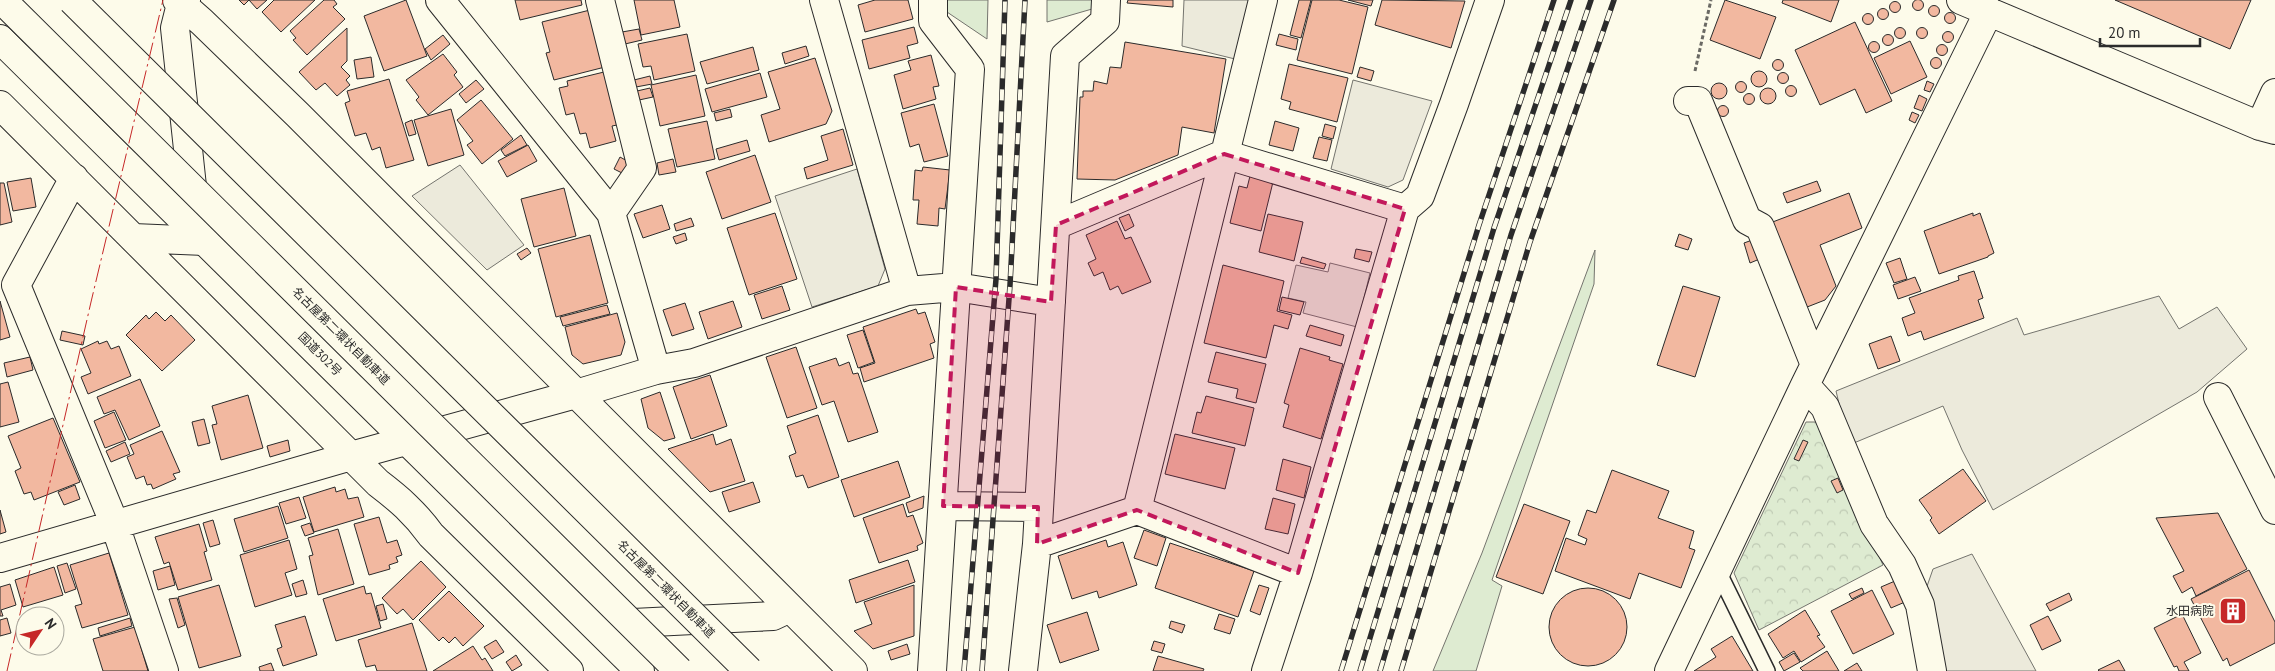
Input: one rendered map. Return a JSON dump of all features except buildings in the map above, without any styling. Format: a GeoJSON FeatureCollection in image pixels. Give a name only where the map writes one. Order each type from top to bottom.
{"type":"FeatureCollection","features":[{"type":"Feature","properties":{"kind":"main road","name":"名古屋第二環状自動車道"},"geometry":{"type":"LineString","coordinates":[[2,0],[679,671]]}},
{"type":"Feature","properties":{"kind":"main road","name":"名古屋第二環状自動車道"},"geometry":{"type":"LineString","coordinates":[[72,0],[749,671]]}},
{"type":"Feature","properties":{"kind":"main road"},"geometry":{"type":"LineString","coordinates":[[440,0],[611,214],[656,370]]}},
{"type":"Feature","properties":{"kind":"main road"},"geometry":{"type":"LineString","coordinates":[[600,0],[642,168],[611,214]]}},
{"type":"Feature","properties":{"kind":"main road"},"geometry":{"type":"LineString","coordinates":[[824,0],[906,291]]}},
{"type":"Feature","properties":{"kind":"main road"},"geometry":{"type":"LineString","coordinates":[[932,671],[970,69],[933,21],[933,0]]}},
{"type":"Feature","properties":{"kind":"main road"},"geometry":{"type":"LineString","coordinates":[[1023,671],[1037,544],[1065,56],[1105,21],[1106,0]]}},
{"type":"Feature","properties":{"kind":"main road"},"geometry":{"type":"LineString","coordinates":[[1137,510],[1263,0]]}},
{"type":"Feature","properties":{"kind":"main road"},"geometry":{"type":"LineString","coordinates":[[1266,671],[1298,573],[1405,209],[1420,196],[1490,0]]}},
{"type":"Feature","properties":{"kind":"main road"},"geometry":{"type":"LineString","coordinates":[[1961,0],[2267,128],[2275,93]]}},
{"type":"Feature","properties":{"kind":"main road"},"geometry":{"type":"LineString","coordinates":[[133,238],[201,237],[175,28],[181,1]]}},
{"type":"Feature","properties":{"kind":"main road"},"geometry":{"type":"LineString","coordinates":[[181,1],[298,115],[854,671]]}},
{"type":"Feature","properties":{"kind":"main road"},"geometry":{"type":"LineString","coordinates":[[1669,671],[1810,375],[1989,11]]}},
{"type":"Feature","properties":{"kind":"main road","name":"国道302号"},"geometry":{"type":"LineString","coordinates":[[0,39],[640,671]]}},
{"type":"Feature","properties":{"kind":"main road"},"geometry":{"type":"LineString","coordinates":[[1688,101],[1698,101],[1747,220],[1760,227],[1810,375],[1874,524],[1902,564],[1920,605],[1932,671]]}},
{"type":"Feature","properties":{"kind":"main road"},"geometry":{"type":"LineString","coordinates":[[0,105],[350,456],[378,483],[416,514],[431,534],[569,671]]}},
{"type":"Feature","properties":{"kind":"main road"},"geometry":{"type":"LineString","coordinates":[[1056,224],[1224,154],[1405,209]]}},
{"type":"Feature","properties":{"kind":"main road"},"geometry":{"type":"LineString","coordinates":[[74,178],[16,285],[115,525],[164,671]]}},
{"type":"Feature","properties":{"kind":"main road"},"geometry":{"type":"LineString","coordinates":[[0,558],[350,456],[656,370],[694,363],[906,291],[956,287],[1051,302]]}},
{"type":"Feature","properties":{"kind":"main road"},"geometry":{"type":"LineString","coordinates":[[2218,397],[2275,510]]}},
{"type":"Feature","properties":{"kind":"main road"},"geometry":{"type":"LineString","coordinates":[[943,506],[1038,507]]}},
{"type":"Feature","properties":{"kind":"main road"},"geometry":{"type":"LineString","coordinates":[[1037,544],[1137,510],[1298,573]]}},
{"type":"Feature","properties":{"kind":"main road"},"geometry":{"type":"LineString","coordinates":[[594,625],[773,616],[790,608]]}},
{"type":"Feature","properties":{"kind":"lane"},"geometry":{"type":"LineString","coordinates":[[1717,569],[1767,671]]}},
{"type":"Feature","properties":{"kind":"path"},"geometry":{"type":"LineString","coordinates":[[1688,101],[1711,0]]}},
{"type":"Feature","properties":{"kind":"highlighted area"},"geometry":{"type":"Polygon","coordinates":[[[1224,154],[1405,209],[1298,573],[1137,510],[1037,544],[1038,507],[943,506],[956,287],[1051,302],[1056,225],[1224,154]]]}},
{"type":"Feature","properties":{"kind":"green space"},"geometry":{"type":"Polygon","coordinates":[[[947,0],[988,0],[987,39],[947,12],[947,0]]]}},
{"type":"Feature","properties":{"kind":"green space"},"geometry":{"type":"Polygon","coordinates":[[[1047,0],[1092,0],[1092,9],[1047,22],[1047,0]]]}},
{"type":"Feature","properties":{"kind":"green space"},"geometry":{"type":"Polygon","coordinates":[[[1595,250],[1594,284],[1492,580],[1502,586],[1476,671],[1433,671],[1482,553],[1595,250]]]}},
{"type":"Feature","properties":{"kind":"green space"},"geometry":{"type":"Polygon","coordinates":[[[1806,422],[1819,422],[1883,565],[1759,630],[1734,573],[1806,422]]]}},
{"type":"Feature","properties":{"kind":"shaded area"},"geometry":{"type":"Polygon","coordinates":[[[1184,0],[1249,0],[1235,59],[1182,46],[1184,0]]]}},
{"type":"Feature","properties":{"kind":"shaded area"},"geometry":{"type":"Polygon","coordinates":[[[1353,80],[1432,101],[1403,180],[1388,187],[1331,169],[1353,80]]]}},
{"type":"Feature","properties":{"kind":"shaded area"},"geometry":{"type":"Polygon","coordinates":[[[460,165],[524,245],[487,270],[412,196],[460,165]]]}},
{"type":"Feature","properties":{"kind":"shaded area"},"geometry":{"type":"Polygon","coordinates":[[[857,169],[885,269],[878,286],[812,307],[775,196],[857,169]]]}},
{"type":"Feature","properties":{"kind":"shaded area"},"geometry":{"type":"Polygon","coordinates":[[[1330,263],[1370,273],[1357,327],[1303,313],[1306,302],[1288,298],[1296,265],[1328,272],[1330,263]]]}},
{"type":"Feature","properties":{"kind":"shaded area"},"geometry":{"type":"Polygon","coordinates":[[[2159,296],[2179,329],[2217,307],[2247,349],[2197,392],[1993,510],[1962,450],[1943,406],[1849,445],[1836,391],[2017,318],[2024,335],[2159,296]]]}},
{"type":"Feature","properties":{"kind":"shaded area"},"geometry":{"type":"Polygon","coordinates":[[[1972,554],[2036,671],[1943,671],[1925,592],[1933,569],[1972,554]]]}},
{"type":"Feature","properties":{"kind":"railway"},"geometry":{"type":"LineString","coordinates":[[964,671],[996,279],[1005,0]]}},
{"type":"Feature","properties":{"kind":"railway"},"geometry":{"type":"LineString","coordinates":[[982,671],[1010,285],[1025,0]]}},
{"type":"Feature","properties":{"kind":"railway"},"geometry":{"type":"LineString","coordinates":[[1341,671],[1479,225],[1554,0]]}},
{"type":"Feature","properties":{"kind":"railway"},"geometry":{"type":"LineString","coordinates":[[1360,671],[1494,228],[1571,0]]}},
{"type":"Feature","properties":{"kind":"railway"},"geometry":{"type":"LineString","coordinates":[[1380,671],[1511,235],[1591,0]]}},
{"type":"Feature","properties":{"kind":"railway"},"geometry":{"type":"LineString","coordinates":[[1401,671],[1530,242],[1614,0]]}},
{"type":"Feature","properties":{"kind":"power"},"geometry":{"type":"LineString","coordinates":[[7,671],[91,302],[163,0]]}},
{"type":"Feature","properties":{"kind":"place","name":"水田病院"},"geometry":{"type":"Point","coordinates":[2233,611]}}]}
